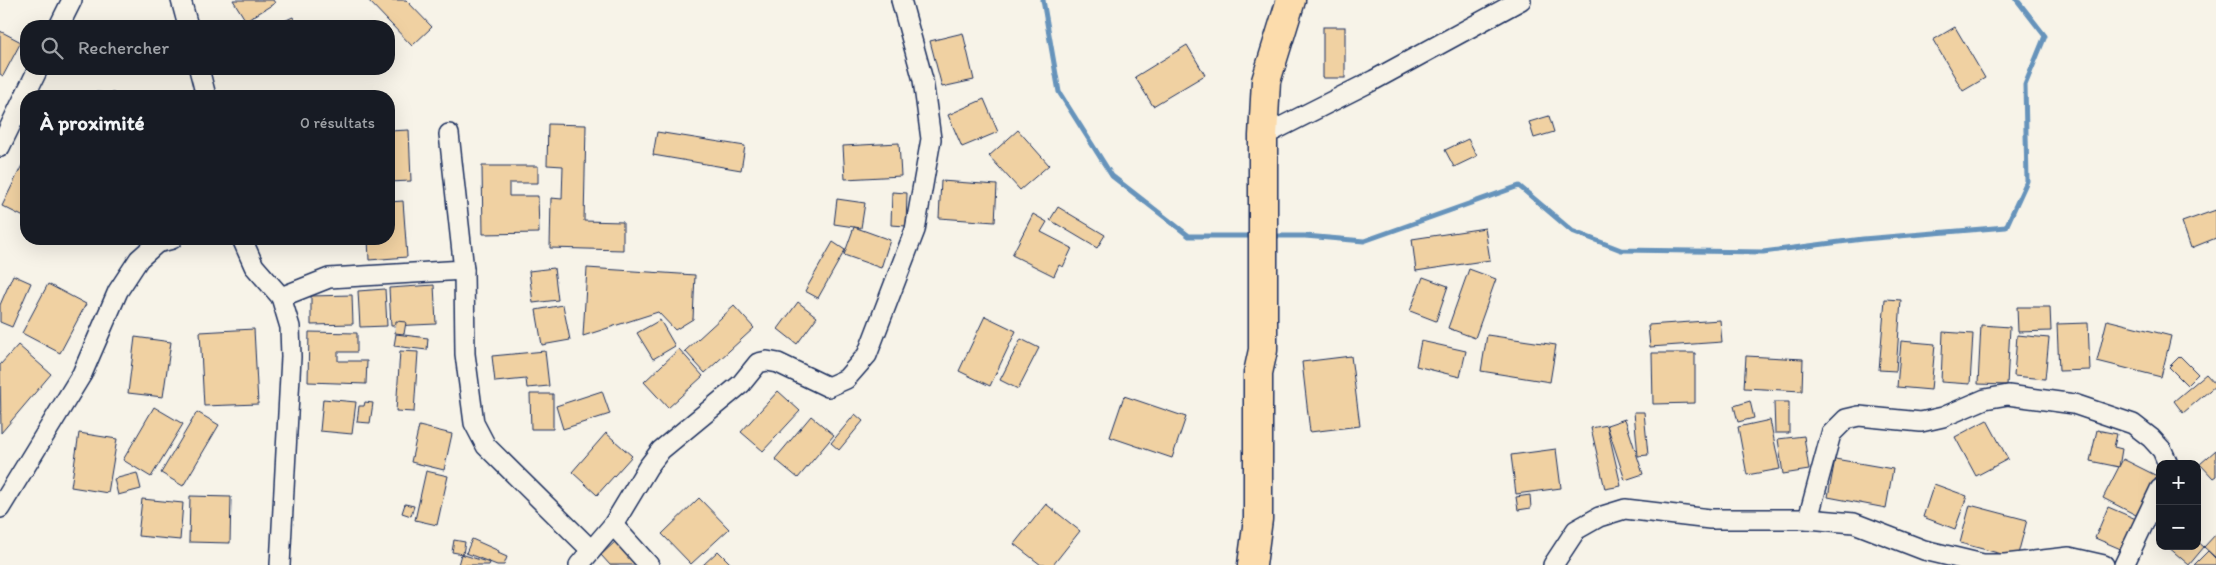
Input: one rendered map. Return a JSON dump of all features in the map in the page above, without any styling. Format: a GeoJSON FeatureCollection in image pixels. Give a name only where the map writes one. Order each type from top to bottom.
{"type":"FeatureCollection","features":[{"type":"Feature","properties":{"kind":"highway"},"geometry":{"type":"LineString","coordinates":[[1252,565],[1258,520],[1258,373],[1263,350],[1263,136],[1266,81],[1291,0]]}},
{"type":"Feature","properties":{"kind":"highway"},"geometry":{"type":"LineString","coordinates":[[1263,350],[1274,378],[1272,521],[1267,565]]}},
{"type":"Feature","properties":{"kind":"street"},"geometry":{"type":"LineString","coordinates":[[63,20],[72,0]]}},
{"type":"Feature","properties":{"kind":"street"},"geometry":{"type":"LineString","coordinates":[[181,0],[186,20]]}},
{"type":"Feature","properties":{"kind":"street"},"geometry":{"type":"LineString","coordinates":[[579,565],[613,525],[648,467],[662,450],[741,384],[758,363],[767,361],[778,363],[828,387],[846,379],[867,355],[915,230],[931,139],[923,80],[901,0]]}},
{"type":"Feature","properties":{"kind":"street"},"geometry":{"type":"LineString","coordinates":[[1263,136],[1374,80],[1522,0]]}},
{"type":"Feature","properties":{"kind":"street"},"geometry":{"type":"LineString","coordinates":[[27,90],[35,75]]}},
{"type":"Feature","properties":{"kind":"street"},"geometry":{"type":"LineString","coordinates":[[201,75],[204,90]]}},
{"type":"Feature","properties":{"kind":"street"},"geometry":{"type":"LineString","coordinates":[[2,137],[20,103]]}},
{"type":"Feature","properties":{"kind":"street"},"geometry":{"type":"LineString","coordinates":[[449,134],[464,270],[465,354],[474,423],[486,446],[591,550]]}},
{"type":"Feature","properties":{"kind":"street"},"geometry":{"type":"LineString","coordinates":[[0,508],[82,374],[118,291],[139,259],[155,245]]}},
{"type":"Feature","properties":{"kind":"street"},"geometry":{"type":"LineString","coordinates":[[245,245],[254,266],[281,297],[290,327],[291,357],[280,565]]}},
{"type":"Feature","properties":{"kind":"street"},"geometry":{"type":"LineString","coordinates":[[281,297],[329,278],[464,270]]}},
{"type":"Feature","properties":{"kind":"street"},"geometry":{"type":"LineString","coordinates":[[1808,519],[1831,434],[1846,420],[1860,416],[1921,422],[1943,417],[1984,399],[2008,395],[2074,404],[2133,424],[2151,438],[2168,460]]}},
{"type":"Feature","properties":{"kind":"street"},"geometry":{"type":"LineString","coordinates":[[2124,565],[2156,497]]}},
{"type":"Feature","properties":{"kind":"street"},"geometry":{"type":"LineString","coordinates":[[1553,565],[1576,530],[1599,518],[1625,509],[1710,519],[1808,519],[1854,523],[1924,550],[1983,564],[2005,564],[2069,557],[2104,565]]}},
{"type":"Feature","properties":{"kind":"street"},"geometry":{"type":"LineString","coordinates":[[613,525],[648,565]]}},
{"type":"Feature","properties":{"kind":"building"},"geometry":{"type":"Polygon","coordinates":[[[233,0],[273,0],[275,3],[248,20],[245,20],[233,0]]]}},
{"type":"Feature","properties":{"kind":"building"},"geometry":{"type":"Polygon","coordinates":[[[368,0],[406,0],[432,27],[412,46],[395,28],[395,20],[387,20],[368,0]]]}},
{"type":"Feature","properties":{"kind":"building"},"geometry":{"type":"Polygon","coordinates":[[[1323,27],[1345,27],[1345,78],[1323,78],[1323,27]]]}},
{"type":"Feature","properties":{"kind":"building"},"geometry":{"type":"Polygon","coordinates":[[[1955,27],[1985,78],[1963,91],[1933,40],[1955,27]]]}},
{"type":"Feature","properties":{"kind":"building"},"geometry":{"type":"Polygon","coordinates":[[[0,31],[20,41],[20,44],[3,76],[0,74],[0,31]]]}},
{"type":"Feature","properties":{"kind":"building"},"geometry":{"type":"Polygon","coordinates":[[[963,33],[974,80],[942,87],[930,41],[963,33]]]}},
{"type":"Feature","properties":{"kind":"building"},"geometry":{"type":"Polygon","coordinates":[[[1187,45],[1205,75],[1153,106],[1135,77],[1187,45]]]}},
{"type":"Feature","properties":{"kind":"building"},"geometry":{"type":"Polygon","coordinates":[[[984,99],[998,132],[962,147],[948,115],[984,99]]]}},
{"type":"Feature","properties":{"kind":"building"},"geometry":{"type":"Polygon","coordinates":[[[1549,116],[1554,132],[1534,138],[1529,122],[1549,116]]]}},
{"type":"Feature","properties":{"kind":"building"},"geometry":{"type":"Polygon","coordinates":[[[548,124],[586,125],[584,221],[623,222],[623,250],[550,248],[551,198],[562,199],[563,166],[547,165],[548,124]]]}},
{"type":"Feature","properties":{"kind":"building"},"geometry":{"type":"Polygon","coordinates":[[[409,130],[411,181],[395,182],[395,131],[409,130]]]}},
{"type":"Feature","properties":{"kind":"building"},"geometry":{"type":"Polygon","coordinates":[[[1018,130],[1049,165],[1020,190],[989,156],[1018,130]]]}},
{"type":"Feature","properties":{"kind":"building"},"geometry":{"type":"Polygon","coordinates":[[[657,132],[745,146],[741,170],[653,155],[657,132]]]}},
{"type":"Feature","properties":{"kind":"building"},"geometry":{"type":"Polygon","coordinates":[[[1468,139],[1477,156],[1454,167],[1445,150],[1468,139]]]}},
{"type":"Feature","properties":{"kind":"building"},"geometry":{"type":"Polygon","coordinates":[[[899,143],[901,176],[845,179],[843,146],[899,143]]]}},
{"type":"Feature","properties":{"kind":"building"},"geometry":{"type":"Polygon","coordinates":[[[482,166],[538,166],[538,183],[509,183],[509,196],[538,196],[539,233],[483,234],[482,166]]]}},
{"type":"Feature","properties":{"kind":"building"},"geometry":{"type":"Polygon","coordinates":[[[20,169],[20,215],[2,206],[20,169]]]}},
{"type":"Feature","properties":{"kind":"building"},"geometry":{"type":"Polygon","coordinates":[[[941,181],[997,185],[995,222],[939,218],[941,181]]]}},
{"type":"Feature","properties":{"kind":"building"},"geometry":{"type":"Polygon","coordinates":[[[892,192],[907,193],[906,226],[891,225],[892,192]]]}},
{"type":"Feature","properties":{"kind":"building"},"geometry":{"type":"Polygon","coordinates":[[[837,199],[865,203],[861,228],[834,224],[837,199]]]}},
{"type":"Feature","properties":{"kind":"building"},"geometry":{"type":"Polygon","coordinates":[[[403,201],[407,257],[369,260],[368,245],[395,245],[395,202],[403,201]]]}},
{"type":"Feature","properties":{"kind":"building"},"geometry":{"type":"Polygon","coordinates":[[[1058,207],[1105,235],[1097,248],[1050,220],[1058,207]]]}},
{"type":"Feature","properties":{"kind":"building"},"geometry":{"type":"Polygon","coordinates":[[[2216,210],[2216,238],[2191,248],[2182,222],[2216,210]]]}},
{"type":"Feature","properties":{"kind":"building"},"geometry":{"type":"Polygon","coordinates":[[[1033,214],[1047,222],[1041,232],[1072,248],[1063,267],[1059,265],[1054,276],[1012,255],[1033,214]]]}},
{"type":"Feature","properties":{"kind":"building"},"geometry":{"type":"Polygon","coordinates":[[[854,227],[890,240],[881,268],[844,255],[854,227]]]}},
{"type":"Feature","properties":{"kind":"building"},"geometry":{"type":"Polygon","coordinates":[[[1485,228],[1490,260],[1416,271],[1412,239],[1485,228]]]}},
{"type":"Feature","properties":{"kind":"building"},"geometry":{"type":"Polygon","coordinates":[[[833,242],[845,250],[818,298],[805,291],[833,242]]]}},
{"type":"Feature","properties":{"kind":"building"},"geometry":{"type":"Polygon","coordinates":[[[554,268],[558,300],[533,303],[529,271],[554,268]]]}},
{"type":"Feature","properties":{"kind":"building"},"geometry":{"type":"Polygon","coordinates":[[[587,268],[695,275],[693,319],[675,330],[658,312],[583,336],[587,268]]]}},
{"type":"Feature","properties":{"kind":"building"},"geometry":{"type":"Polygon","coordinates":[[[1469,269],[1496,279],[1475,338],[1448,328],[1469,269]]]}},
{"type":"Feature","properties":{"kind":"building"},"geometry":{"type":"Polygon","coordinates":[[[13,275],[31,283],[12,327],[0,322],[0,305],[13,275]]]}},
{"type":"Feature","properties":{"kind":"building"},"geometry":{"type":"Polygon","coordinates":[[[1423,277],[1448,286],[1436,321],[1410,311],[1423,277]]]}},
{"type":"Feature","properties":{"kind":"building"},"geometry":{"type":"Polygon","coordinates":[[[48,284],[86,304],[60,353],[22,333],[48,284]]]}},
{"type":"Feature","properties":{"kind":"building"},"geometry":{"type":"Polygon","coordinates":[[[434,285],[436,324],[391,326],[389,288],[434,285]]]}},
{"type":"Feature","properties":{"kind":"building"},"geometry":{"type":"Polygon","coordinates":[[[385,289],[387,326],[360,327],[358,291],[385,289]]]}},
{"type":"Feature","properties":{"kind":"building"},"geometry":{"type":"Polygon","coordinates":[[[352,295],[353,324],[311,325],[311,296],[352,295]]]}},
{"type":"Feature","properties":{"kind":"building"},"geometry":{"type":"Polygon","coordinates":[[[1885,299],[1901,300],[1896,371],[1879,370],[1885,299]]]}},
{"type":"Feature","properties":{"kind":"building"},"geometry":{"type":"Polygon","coordinates":[[[798,302],[817,317],[797,344],[778,329],[798,302]]]}},
{"type":"Feature","properties":{"kind":"building"},"geometry":{"type":"Polygon","coordinates":[[[563,305],[570,340],[542,345],[536,310],[563,305]]]}},
{"type":"Feature","properties":{"kind":"building"},"geometry":{"type":"Polygon","coordinates":[[[734,306],[754,328],[705,373],[685,351],[734,306]]]}},
{"type":"Feature","properties":{"kind":"building"},"geometry":{"type":"Polygon","coordinates":[[[2017,307],[2050,307],[2051,331],[2018,332],[2017,307]]]}},
{"type":"Feature","properties":{"kind":"building"},"geometry":{"type":"Polygon","coordinates":[[[985,316],[1016,331],[990,386],[959,371],[985,316]]]}},
{"type":"Feature","properties":{"kind":"building"},"geometry":{"type":"Polygon","coordinates":[[[660,320],[675,346],[653,359],[637,333],[660,320]]]}},
{"type":"Feature","properties":{"kind":"building"},"geometry":{"type":"Polygon","coordinates":[[[1720,320],[1722,342],[1650,347],[1648,325],[1720,320]]]}},
{"type":"Feature","properties":{"kind":"building"},"geometry":{"type":"Polygon","coordinates":[[[2107,320],[2171,336],[2161,377],[2097,361],[2107,320]]]}},
{"type":"Feature","properties":{"kind":"building"},"geometry":{"type":"Polygon","coordinates":[[[396,321],[406,322],[404,334],[395,333],[396,321]]]}},
{"type":"Feature","properties":{"kind":"building"},"geometry":{"type":"Polygon","coordinates":[[[2088,323],[2090,370],[2059,371],[2057,324],[2088,323]]]}},
{"type":"Feature","properties":{"kind":"building"},"geometry":{"type":"Polygon","coordinates":[[[1981,325],[2010,327],[2007,385],[1978,384],[1981,325]]]}},
{"type":"Feature","properties":{"kind":"building"},"geometry":{"type":"Polygon","coordinates":[[[254,329],[258,404],[204,406],[200,332],[254,329]]]}},
{"type":"Feature","properties":{"kind":"building"},"geometry":{"type":"Polygon","coordinates":[[[309,332],[357,333],[357,352],[338,352],[338,361],[367,361],[366,384],[308,382],[309,332]]]}},
{"type":"Feature","properties":{"kind":"building"},"geometry":{"type":"Polygon","coordinates":[[[1943,332],[1973,334],[1970,384],[1941,382],[1943,332]]]}},
{"type":"Feature","properties":{"kind":"building"},"geometry":{"type":"Polygon","coordinates":[[[396,334],[428,338],[427,350],[394,346],[396,334]]]}},
{"type":"Feature","properties":{"kind":"building"},"geometry":{"type":"Polygon","coordinates":[[[1487,335],[1556,345],[1550,382],[1481,371],[1487,335]]]}},
{"type":"Feature","properties":{"kind":"building"},"geometry":{"type":"Polygon","coordinates":[[[2017,335],[2049,338],[2045,379],[2014,376],[2017,335]]]}},
{"type":"Feature","properties":{"kind":"building"},"geometry":{"type":"Polygon","coordinates":[[[135,337],[171,342],[163,397],[128,393],[135,337]]]}},
{"type":"Feature","properties":{"kind":"building"},"geometry":{"type":"Polygon","coordinates":[[[1021,339],[1039,348],[1018,389],[1000,380],[1021,339]]]}},
{"type":"Feature","properties":{"kind":"building"},"geometry":{"type":"Polygon","coordinates":[[[1421,341],[1466,351],[1460,377],[1416,366],[1421,341]]]}},
{"type":"Feature","properties":{"kind":"building"},"geometry":{"type":"Polygon","coordinates":[[[1901,341],[1935,344],[1931,390],[1897,387],[1901,341]]]}},
{"type":"Feature","properties":{"kind":"building"},"geometry":{"type":"Polygon","coordinates":[[[18,345],[51,374],[1,433],[0,365],[18,345]]]}},
{"type":"Feature","properties":{"kind":"building"},"geometry":{"type":"Polygon","coordinates":[[[679,349],[703,376],[668,408],[644,382],[679,349]]]}},
{"type":"Feature","properties":{"kind":"building"},"geometry":{"type":"Polygon","coordinates":[[[400,351],[418,352],[414,412],[396,411],[400,351]]]}},
{"type":"Feature","properties":{"kind":"building"},"geometry":{"type":"Polygon","coordinates":[[[545,351],[549,386],[527,388],[526,379],[495,382],[492,356],[545,351]]]}},
{"type":"Feature","properties":{"kind":"building"},"geometry":{"type":"Polygon","coordinates":[[[1652,353],[1695,353],[1695,403],[1653,404],[1652,353]]]}},
{"type":"Feature","properties":{"kind":"building"},"geometry":{"type":"Polygon","coordinates":[[[1351,356],[1360,426],[1310,432],[1302,362],[1351,356]]]}},
{"type":"Feature","properties":{"kind":"building"},"geometry":{"type":"Polygon","coordinates":[[[1746,356],[1803,359],[1802,391],[1744,388],[1746,356]]]}},
{"type":"Feature","properties":{"kind":"building"},"geometry":{"type":"Polygon","coordinates":[[[2180,356],[2198,374],[2187,385],[2169,367],[2180,356]]]}},
{"type":"Feature","properties":{"kind":"building"},"geometry":{"type":"Polygon","coordinates":[[[2206,374],[2216,385],[2183,413],[2174,401],[2206,374]]]}},
{"type":"Feature","properties":{"kind":"building"},"geometry":{"type":"Polygon","coordinates":[[[602,391],[610,414],[563,429],[556,406],[602,391]]]}},
{"type":"Feature","properties":{"kind":"building"},"geometry":{"type":"Polygon","coordinates":[[[778,391],[800,411],[763,451],[741,432],[778,391]]]}},
{"type":"Feature","properties":{"kind":"building"},"geometry":{"type":"Polygon","coordinates":[[[530,394],[553,394],[553,429],[531,429],[530,394]]]}},
{"type":"Feature","properties":{"kind":"building"},"geometry":{"type":"Polygon","coordinates":[[[1124,396],[1186,417],[1172,458],[1110,437],[1124,396]]]}},
{"type":"Feature","properties":{"kind":"building"},"geometry":{"type":"Polygon","coordinates":[[[323,399],[356,402],[352,434],[320,431],[323,399]]]}},
{"type":"Feature","properties":{"kind":"building"},"geometry":{"type":"Polygon","coordinates":[[[1750,401],[1754,418],[1738,422],[1734,406],[1750,401]]]}},
{"type":"Feature","properties":{"kind":"building"},"geometry":{"type":"Polygon","coordinates":[[[365,402],[373,403],[370,423],[357,422],[359,406],[364,406],[365,402]]]}},
{"type":"Feature","properties":{"kind":"building"},"geometry":{"type":"Polygon","coordinates":[[[1774,402],[1789,402],[1789,433],[1775,433],[1774,402]]]}},
{"type":"Feature","properties":{"kind":"building"},"geometry":{"type":"Polygon","coordinates":[[[154,407],[183,424],[151,477],[123,460],[154,407]]]}},
{"type":"Feature","properties":{"kind":"building"},"geometry":{"type":"Polygon","coordinates":[[[197,412],[219,425],[183,486],[161,473],[197,412]]]}},
{"type":"Feature","properties":{"kind":"building"},"geometry":{"type":"Polygon","coordinates":[[[1634,412],[1644,412],[1648,455],[1638,456],[1634,412]]]}},
{"type":"Feature","properties":{"kind":"building"},"geometry":{"type":"Polygon","coordinates":[[[855,414],[863,421],[839,450],[831,443],[855,414]]]}},
{"type":"Feature","properties":{"kind":"building"},"geometry":{"type":"Polygon","coordinates":[[[811,416],[834,435],[798,478],[775,459],[811,416]]]}},
{"type":"Feature","properties":{"kind":"building"},"geometry":{"type":"Polygon","coordinates":[[[1625,419],[1643,474],[1625,480],[1607,425],[1625,419]]]}},
{"type":"Feature","properties":{"kind":"building"},"geometry":{"type":"Polygon","coordinates":[[[1770,420],[1780,469],[1747,475],[1738,427],[1770,420]]]}},
{"type":"Feature","properties":{"kind":"building"},"geometry":{"type":"Polygon","coordinates":[[[1987,420],[2008,459],[1976,476],[1955,437],[1987,420]]]}},
{"type":"Feature","properties":{"kind":"building"},"geometry":{"type":"Polygon","coordinates":[[[1607,425],[1621,486],[1605,489],[1591,428],[1607,425]]]}},
{"type":"Feature","properties":{"kind":"building"},"geometry":{"type":"Polygon","coordinates":[[[419,426],[452,434],[444,470],[411,462],[419,426]]]}},
{"type":"Feature","properties":{"kind":"building"},"geometry":{"type":"Polygon","coordinates":[[[2097,430],[2117,434],[2114,447],[2122,449],[2119,467],[2090,461],[2097,430]]]}},
{"type":"Feature","properties":{"kind":"building"},"geometry":{"type":"Polygon","coordinates":[[[79,433],[117,439],[108,493],[71,487],[79,433]]]}},
{"type":"Feature","properties":{"kind":"building"},"geometry":{"type":"Polygon","coordinates":[[[606,433],[632,456],[597,495],[572,472],[606,433]]]}},
{"type":"Feature","properties":{"kind":"building"},"geometry":{"type":"Polygon","coordinates":[[[1804,436],[1809,470],[1783,474],[1778,439],[1804,436]]]}},
{"type":"Feature","properties":{"kind":"building"},"geometry":{"type":"Polygon","coordinates":[[[1556,449],[1561,488],[1516,494],[1511,455],[1556,449]]]}},
{"type":"Feature","properties":{"kind":"building"},"geometry":{"type":"Polygon","coordinates":[[[2216,450],[2216,476],[2213,478],[2201,463],[2216,450]]]}},
{"type":"Feature","properties":{"kind":"building"},"geometry":{"type":"Polygon","coordinates":[[[1835,459],[1893,469],[1886,508],[1828,497],[1835,459]]]}},
{"type":"Feature","properties":{"kind":"building"},"geometry":{"type":"Polygon","coordinates":[[[2123,459],[2156,476],[2136,515],[2103,498],[2123,459]]]}},
{"type":"Feature","properties":{"kind":"building"},"geometry":{"type":"Polygon","coordinates":[[[426,471],[448,476],[437,525],[415,520],[426,471]]]}},
{"type":"Feature","properties":{"kind":"building"},"geometry":{"type":"Polygon","coordinates":[[[137,473],[141,489],[118,495],[114,479],[137,473]]]}},
{"type":"Feature","properties":{"kind":"building"},"geometry":{"type":"Polygon","coordinates":[[[1934,484],[1967,496],[1955,529],[1923,517],[1934,484]]]}},
{"type":"Feature","properties":{"kind":"building"},"geometry":{"type":"Polygon","coordinates":[[[1530,495],[1531,508],[1518,510],[1516,497],[1530,495]]]}},
{"type":"Feature","properties":{"kind":"building"},"geometry":{"type":"Polygon","coordinates":[[[190,496],[231,497],[230,543],[189,542],[190,496]]]}},
{"type":"Feature","properties":{"kind":"building"},"geometry":{"type":"Polygon","coordinates":[[[699,498],[729,529],[691,564],[662,534],[699,498]]]}},
{"type":"Feature","properties":{"kind":"building"},"geometry":{"type":"Polygon","coordinates":[[[142,499],[183,503],[180,540],[138,536],[142,499]]]}},
{"type":"Feature","properties":{"kind":"building"},"geometry":{"type":"Polygon","coordinates":[[[405,504],[414,506],[411,516],[402,513],[405,504]]]}},
{"type":"Feature","properties":{"kind":"building"},"geometry":{"type":"Polygon","coordinates":[[[1046,504],[1080,531],[1053,565],[1041,565],[1014,544],[1046,504]]]}},
{"type":"Feature","properties":{"kind":"building"},"geometry":{"type":"Polygon","coordinates":[[[1970,505],[2027,520],[2017,558],[1960,543],[1970,505]]]}},
{"type":"Feature","properties":{"kind":"building"},"geometry":{"type":"Polygon","coordinates":[[[2108,507],[2136,519],[2123,550],[2095,538],[2108,507]]]}},
{"type":"Feature","properties":{"kind":"building"},"geometry":{"type":"Polygon","coordinates":[[[2216,534],[2216,558],[2204,547],[2216,534]]]}},
{"type":"Feature","properties":{"kind":"building"},"geometry":{"type":"Polygon","coordinates":[[[472,539],[499,551],[498,553],[507,557],[504,565],[497,565],[466,553],[472,539]]]}},
{"type":"Feature","properties":{"kind":"building"},"geometry":{"type":"Polygon","coordinates":[[[454,540],[465,542],[463,554],[452,552],[454,540]]]}},
{"type":"Feature","properties":{"kind":"building"},"geometry":{"type":"Polygon","coordinates":[[[617,540],[641,565],[610,565],[601,555],[617,540]]]}},
{"type":"Feature","properties":{"kind":"building"},"geometry":{"type":"Polygon","coordinates":[[[2201,544],[2204,547],[2189,565],[2172,550],[2201,550],[2201,544]]]}},
{"type":"Feature","properties":{"kind":"building"},"geometry":{"type":"Polygon","coordinates":[[[718,551],[732,565],[703,565],[718,551]]]}},
{"type":"Feature","properties":{"kind":"building"},"geometry":{"type":"Polygon","coordinates":[[[2208,551],[2216,559],[2216,565],[2194,565],[2208,551]]]}},
{"type":"Feature","properties":{"kind":"building"},"geometry":{"type":"Polygon","coordinates":[[[461,554],[490,563],[489,565],[458,565],[461,554]]]}},
{"type":"Feature","properties":{"kind":"waterway"},"geometry":{"type":"LineString","coordinates":[[1043,0],[1059,92],[1112,176],[1189,236],[1256,236]]}},
{"type":"Feature","properties":{"kind":"waterway"},"geometry":{"type":"LineString","coordinates":[[1272,236],[1305,236],[1364,241],[1519,186],[1572,231],[1621,250],[1763,252],[1863,239],[2006,227],[2027,181],[2025,85],[2045,36],[2017,0]]}}]}
